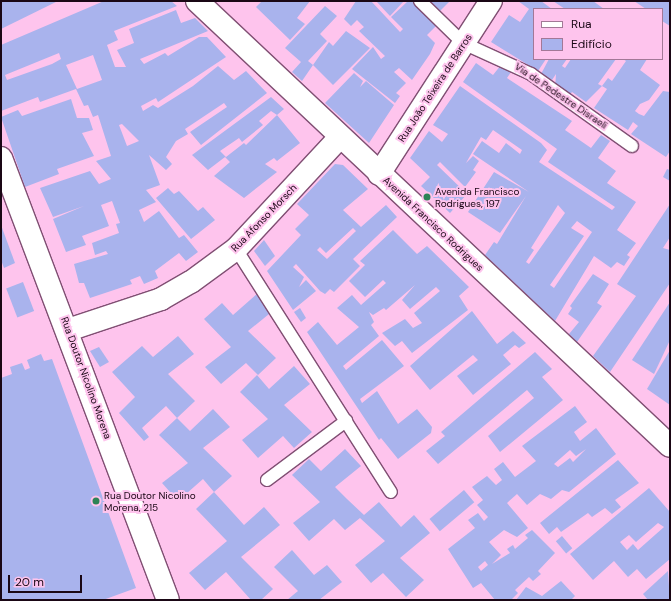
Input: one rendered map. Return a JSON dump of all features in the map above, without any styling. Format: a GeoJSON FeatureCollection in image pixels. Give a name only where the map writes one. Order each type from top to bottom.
{"type":"FeatureCollection","features":[{"type":"Feature","properties":{"kind":"street","name":"Avenida Francisco Rodrigues"},"geometry":{"type":"LineString","coordinates":[[197,1],[339,138],[670,446]]}},
{"type":"Feature","properties":{"kind":"street","name":"Rua João Teixeira de Barros"},"geometry":{"type":"LineString","coordinates":[[379,174],[491,1]]}},
{"type":"Feature","properties":{"kind":"street","name":"Rua Afonso Morsch"},"geometry":{"type":"LineString","coordinates":[[68,330],[161,300],[236,249],[339,138]]}},
{"type":"Feature","properties":{"kind":"street","name":"Rua Doutor Nicolino Morena"},"geometry":{"type":"LineString","coordinates":[[1,158],[68,330],[168,600]]}},
{"type":"Feature","properties":{"kind":"lane","name":"Via de Pedestre Disraeli"},"geometry":{"type":"LineString","coordinates":[[420,1],[463,43],[531,74],[632,146]]}},
{"type":"Feature","properties":{"kind":"lane"},"geometry":{"type":"LineString","coordinates":[[236,249],[391,492]]}},
{"type":"Feature","properties":{"kind":"lane"},"geometry":{"type":"LineString","coordinates":[[267,480],[346,421]]}},
{"type":"Feature","properties":{"kind":"building"},"geometry":{"type":"Polygon","coordinates":[[[1,1],[58,1],[1,29],[1,1]]]}},
{"type":"Feature","properties":{"kind":"building"},"geometry":{"type":"Polygon","coordinates":[[[104,1],[171,1],[177,6],[114,31],[118,40],[107,45],[115,67],[126,67],[117,50],[134,43],[129,29],[176,10],[181,23],[195,18],[208,31],[140,59],[144,64],[165,53],[168,56],[199,37],[207,37],[226,57],[158,102],[156,98],[141,106],[143,111],[153,105],[158,108],[193,86],[218,66],[234,80],[246,71],[267,93],[201,145],[190,132],[227,107],[224,103],[185,129],[188,134],[176,141],[166,157],[172,164],[166,170],[149,155],[160,185],[146,190],[156,202],[139,210],[144,222],[159,211],[179,238],[184,235],[198,252],[186,261],[179,253],[155,271],[158,278],[144,284],[140,276],[130,280],[132,284],[90,298],[84,283],[79,283],[74,264],[108,254],[106,251],[95,255],[92,243],[119,233],[116,224],[120,223],[112,201],[101,205],[109,226],[82,236],[86,245],[66,252],[53,219],[84,206],[53,217],[40,188],[90,171],[99,184],[111,179],[96,161],[111,156],[98,115],[93,117],[88,105],[84,106],[76,89],[40,102],[38,97],[1,111],[1,45],[104,1]],[[59,53],[5,75],[7,80],[52,64],[61,59],[59,53]],[[93,55],[66,65],[77,89],[102,80],[93,55]],[[122,124],[119,125],[127,146],[139,141],[122,124]]]}},
{"type":"Feature","properties":{"kind":"building"},"geometry":{"type":"Polygon","coordinates":[[[262,1],[310,1],[297,18],[305,24],[290,40],[256,7],[262,1]]]}},
{"type":"Feature","properties":{"kind":"building"},"geometry":{"type":"Polygon","coordinates":[[[356,1],[371,1],[400,32],[403,29],[391,17],[408,1],[415,1],[438,24],[427,35],[435,43],[430,54],[412,80],[399,68],[394,72],[406,83],[396,93],[400,96],[395,103],[352,69],[373,47],[381,59],[385,56],[359,31],[364,27],[357,20],[351,26],[344,19],[356,1]]]}},
{"type":"Feature","properties":{"kind":"building"},"geometry":{"type":"Polygon","coordinates":[[[376,1],[404,1],[390,16],[376,1]]]}},
{"type":"Feature","properties":{"kind":"building"},"geometry":{"type":"Polygon","coordinates":[[[430,1],[450,1],[440,11],[430,1]]]}},
{"type":"Feature","properties":{"kind":"building"},"geometry":{"type":"Polygon","coordinates":[[[518,1],[541,1],[551,8],[533,8],[533,60],[545,60],[538,71],[491,42],[509,15],[520,22],[529,9],[518,1]]]}},
{"type":"Feature","properties":{"kind":"building"},"geometry":{"type":"Polygon","coordinates":[[[553,1],[593,1],[603,8],[564,8],[553,1]]]}},
{"type":"Feature","properties":{"kind":"building"},"geometry":{"type":"Polygon","coordinates":[[[634,1],[670,1],[670,26],[663,22],[663,8],[644,8],[634,1]]]}},
{"type":"Feature","properties":{"kind":"building"},"geometry":{"type":"Polygon","coordinates":[[[325,6],[337,16],[320,34],[327,41],[308,61],[313,65],[302,81],[292,72],[301,62],[285,48],[325,6]]]}},
{"type":"Feature","properties":{"kind":"building"},"geometry":{"type":"Polygon","coordinates":[[[346,31],[370,48],[333,85],[313,65],[329,42],[333,46],[346,31]]]}},
{"type":"Feature","properties":{"kind":"building"},"geometry":{"type":"Polygon","coordinates":[[[548,60],[566,60],[562,66],[565,68],[570,60],[615,60],[598,84],[602,86],[586,102],[572,92],[568,97],[555,88],[556,74],[552,80],[541,74],[548,60]]]}},
{"type":"Feature","properties":{"kind":"building"},"geometry":{"type":"Polygon","coordinates":[[[624,60],[646,60],[640,70],[660,85],[649,100],[640,104],[635,111],[639,114],[644,116],[663,91],[670,92],[670,151],[666,157],[631,134],[638,126],[633,122],[628,130],[594,108],[607,89],[602,86],[608,78],[612,81],[626,61],[624,60]]]}},
{"type":"Feature","properties":{"kind":"building"},"geometry":{"type":"Polygon","coordinates":[[[476,63],[493,75],[501,65],[511,72],[507,78],[572,121],[565,130],[591,148],[601,135],[610,141],[598,158],[616,171],[607,183],[636,202],[617,230],[636,243],[627,255],[630,257],[624,266],[617,262],[611,268],[594,256],[555,321],[485,255],[494,242],[497,244],[526,196],[500,233],[468,212],[494,172],[529,192],[473,154],[482,141],[499,153],[506,143],[520,154],[522,150],[493,130],[486,140],[481,137],[466,163],[473,156],[479,161],[473,170],[476,172],[465,187],[440,162],[437,165],[467,194],[450,213],[421,186],[430,177],[410,158],[429,131],[442,142],[448,134],[433,125],[460,86],[541,143],[547,150],[539,162],[612,210],[615,207],[548,162],[557,149],[463,82],[476,63]],[[558,205],[531,248],[534,250],[526,262],[529,264],[565,213],[558,205]],[[577,221],[571,228],[584,236],[550,285],[554,288],[592,232],[577,221]]]}},
{"type":"Feature","properties":{"kind":"building"},"geometry":{"type":"Polygon","coordinates":[[[354,73],[363,81],[360,87],[366,81],[394,105],[369,143],[325,103],[354,73]]]}},
{"type":"Feature","properties":{"kind":"building"},"geometry":{"type":"Polygon","coordinates":[[[271,97],[284,109],[277,115],[300,143],[277,161],[274,158],[265,164],[277,172],[244,198],[214,176],[230,162],[225,157],[208,170],[192,155],[271,97]],[[271,111],[259,121],[263,125],[242,142],[239,138],[220,151],[226,157],[244,143],[246,145],[277,115],[271,111]]]}},
{"type":"Feature","properties":{"kind":"building"},"geometry":{"type":"Polygon","coordinates":[[[71,99],[77,118],[89,118],[93,130],[82,133],[94,156],[57,169],[59,174],[25,187],[1,117],[18,110],[22,116],[71,99]]]}},
{"type":"Feature","properties":{"kind":"building"},"geometry":{"type":"Polygon","coordinates":[[[335,164],[343,165],[368,189],[343,210],[361,227],[386,205],[397,217],[353,259],[360,266],[334,292],[330,289],[325,294],[320,291],[296,264],[293,267],[304,277],[299,287],[306,280],[316,291],[293,310],[267,271],[301,235],[295,229],[309,215],[297,204],[335,164]],[[353,228],[326,253],[320,247],[317,250],[327,259],[356,231],[353,228]]]}},
{"type":"Feature","properties":{"kind":"building"},"geometry":{"type":"Polygon","coordinates":[[[667,169],[670,170],[670,181],[663,177],[667,169]]]}},
{"type":"Feature","properties":{"kind":"building"},"geometry":{"type":"Polygon","coordinates":[[[168,188],[174,194],[179,191],[198,211],[203,207],[215,220],[191,239],[156,198],[168,188]]]}},
{"type":"Feature","properties":{"kind":"building"},"geometry":{"type":"Polygon","coordinates":[[[670,204],[670,237],[663,248],[670,250],[670,283],[610,372],[593,356],[636,296],[617,284],[670,204]]]}},
{"type":"Feature","properties":{"kind":"building"},"geometry":{"type":"Polygon","coordinates":[[[1,225],[15,263],[4,268],[1,260],[1,225]]]}},
{"type":"Feature","properties":{"kind":"building"},"geometry":{"type":"Polygon","coordinates":[[[393,230],[417,254],[427,246],[469,287],[459,296],[468,310],[412,353],[402,341],[395,346],[382,333],[405,319],[413,328],[422,323],[414,313],[440,291],[436,287],[410,309],[402,300],[415,285],[386,310],[384,308],[373,315],[369,312],[374,322],[371,325],[379,336],[343,366],[346,370],[382,340],[404,366],[360,399],[362,403],[377,391],[398,424],[417,409],[432,427],[431,433],[398,459],[381,438],[379,440],[307,332],[318,322],[337,345],[359,327],[337,308],[352,295],[361,305],[386,283],[383,280],[365,297],[349,281],[365,265],[360,261],[393,230]]]}},
{"type":"Feature","properties":{"kind":"building"},"geometry":{"type":"Polygon","coordinates":[[[264,240],[275,256],[265,266],[254,251],[264,240]]]}},
{"type":"Feature","properties":{"kind":"building"},"geometry":{"type":"Polygon","coordinates":[[[593,274],[609,284],[597,303],[602,306],[577,342],[569,334],[579,322],[568,314],[572,308],[570,306],[593,274]]]}},
{"type":"Feature","properties":{"kind":"building"},"geometry":{"type":"Polygon","coordinates":[[[23,282],[34,311],[17,317],[6,288],[23,282]]]}},
{"type":"Feature","properties":{"kind":"building"},"geometry":{"type":"Polygon","coordinates":[[[258,293],[274,310],[248,331],[276,358],[258,375],[246,363],[221,384],[205,367],[231,347],[204,319],[222,303],[233,315],[258,293]]]}},
{"type":"Feature","properties":{"kind":"building"},"geometry":{"type":"Polygon","coordinates":[[[670,302],[670,340],[654,374],[632,360],[670,302]]]}},
{"type":"Feature","properties":{"kind":"building"},"geometry":{"type":"Polygon","coordinates":[[[300,308],[306,318],[301,322],[294,312],[300,308]]]}},
{"type":"Feature","properties":{"kind":"building"},"geometry":{"type":"Polygon","coordinates":[[[472,311],[497,344],[513,331],[526,343],[519,348],[515,345],[503,355],[511,364],[473,395],[457,376],[478,360],[473,355],[430,390],[410,366],[472,311]]]}},
{"type":"Feature","properties":{"kind":"building"},"geometry":{"type":"Polygon","coordinates":[[[178,336],[194,354],[168,374],[195,401],[177,418],[166,406],[142,428],[149,437],[144,441],[119,413],[135,397],[112,372],[142,346],[153,357],[178,336]]]}},
{"type":"Feature","properties":{"kind":"building"},"geometry":{"type":"Polygon","coordinates":[[[99,347],[109,362],[100,367],[90,351],[99,347]]]}},
{"type":"Feature","properties":{"kind":"building"},"geometry":{"type":"Polygon","coordinates":[[[670,350],[670,405],[647,389],[670,350]]]}},
{"type":"Feature","properties":{"kind":"building"},"geometry":{"type":"Polygon","coordinates":[[[535,352],[552,369],[542,377],[563,400],[500,452],[488,436],[534,398],[527,390],[438,464],[426,451],[445,436],[441,432],[535,352]]]}},
{"type":"Feature","properties":{"kind":"building"},"geometry":{"type":"Polygon","coordinates":[[[41,354],[44,361],[52,359],[136,588],[103,600],[1,600],[1,378],[12,374],[10,367],[22,363],[25,370],[30,368],[27,360],[41,354]]]}},
{"type":"Feature","properties":{"kind":"building"},"geometry":{"type":"Polygon","coordinates":[[[294,366],[310,384],[284,405],[312,432],[294,448],[283,436],[258,458],[242,440],[268,419],[240,392],[257,375],[269,389],[294,366]]]}},
{"type":"Feature","properties":{"kind":"building"},"geometry":{"type":"Polygon","coordinates":[[[575,406],[587,422],[574,432],[580,441],[596,428],[616,454],[569,492],[562,490],[551,499],[540,494],[527,505],[517,494],[507,503],[528,528],[517,537],[504,530],[489,542],[501,555],[492,564],[510,553],[507,549],[513,545],[515,549],[528,538],[525,535],[532,530],[555,553],[538,571],[541,574],[533,581],[529,577],[515,590],[518,593],[512,599],[495,600],[481,583],[473,588],[448,549],[475,528],[468,520],[478,513],[484,521],[488,517],[477,505],[483,500],[472,487],[487,476],[496,485],[502,480],[494,469],[503,462],[515,477],[536,461],[522,446],[575,406]],[[586,449],[576,456],[570,450],[554,464],[558,467],[570,458],[573,462],[586,449]],[[485,561],[478,567],[481,571],[488,565],[485,561]]]}},
{"type":"Feature","properties":{"kind":"building"},"geometry":{"type":"Polygon","coordinates":[[[213,409],[230,427],[203,448],[232,476],[214,492],[203,479],[178,501],[162,483],[188,463],[159,435],[177,418],[190,431],[213,409]]]}},
{"type":"Feature","properties":{"kind":"building"},"geometry":{"type":"Polygon","coordinates":[[[345,449],[361,466],[335,487],[347,499],[364,515],[379,502],[401,527],[414,515],[430,533],[400,558],[424,580],[406,597],[383,573],[371,583],[355,565],[385,541],[360,518],[345,530],[334,519],[309,541],[293,523],[320,502],[292,475],[309,459],[321,471],[345,449]]]}},
{"type":"Feature","properties":{"kind":"building"},"geometry":{"type":"Polygon","coordinates":[[[618,460],[639,483],[615,500],[621,507],[612,514],[605,508],[592,517],[588,513],[561,532],[557,527],[549,534],[540,523],[618,460]]]}},
{"type":"Feature","properties":{"kind":"building"},"geometry":{"type":"Polygon","coordinates":[[[649,488],[670,512],[670,559],[646,579],[637,569],[628,577],[614,561],[593,580],[570,554],[649,488]],[[658,523],[636,542],[629,535],[620,542],[627,550],[633,544],[638,550],[664,527],[658,523]]]}},
{"type":"Feature","properties":{"kind":"building"},"geometry":{"type":"Polygon","coordinates":[[[464,490],[474,502],[440,531],[430,519],[464,490]]]}},
{"type":"Feature","properties":{"kind":"building"},"geometry":{"type":"Polygon","coordinates":[[[214,492],[244,525],[264,507],[280,525],[241,557],[273,589],[261,600],[251,600],[226,572],[205,590],[189,573],[227,541],[196,509],[214,492]]]}},
{"type":"Feature","properties":{"kind":"building"},"geometry":{"type":"Polygon","coordinates":[[[562,536],[572,548],[566,553],[556,541],[562,536]]]}},
{"type":"Feature","properties":{"kind":"building"},"geometry":{"type":"Polygon","coordinates":[[[292,550],[314,575],[327,565],[342,582],[319,600],[287,600],[298,591],[274,567],[292,550]]]}},
{"type":"Feature","properties":{"kind":"building"},"geometry":{"type":"Polygon","coordinates":[[[668,571],[670,600],[648,600],[643,594],[668,571]]]}},
{"type":"Feature","properties":{"kind":"building"},"geometry":{"type":"Polygon","coordinates":[[[561,581],[575,596],[571,600],[516,600],[526,587],[542,596],[561,581]]]}},
{"type":"Feature","properties":{"kind":"place","name":"Avenida Francisco Rodrigues, 197"},"geometry":{"type":"Point","coordinates":[427,197]}},
{"type":"Feature","properties":{"kind":"place","name":"Rua Doutor Nicolino Morena, 215"},"geometry":{"type":"Point","coordinates":[96,501]}}]}
